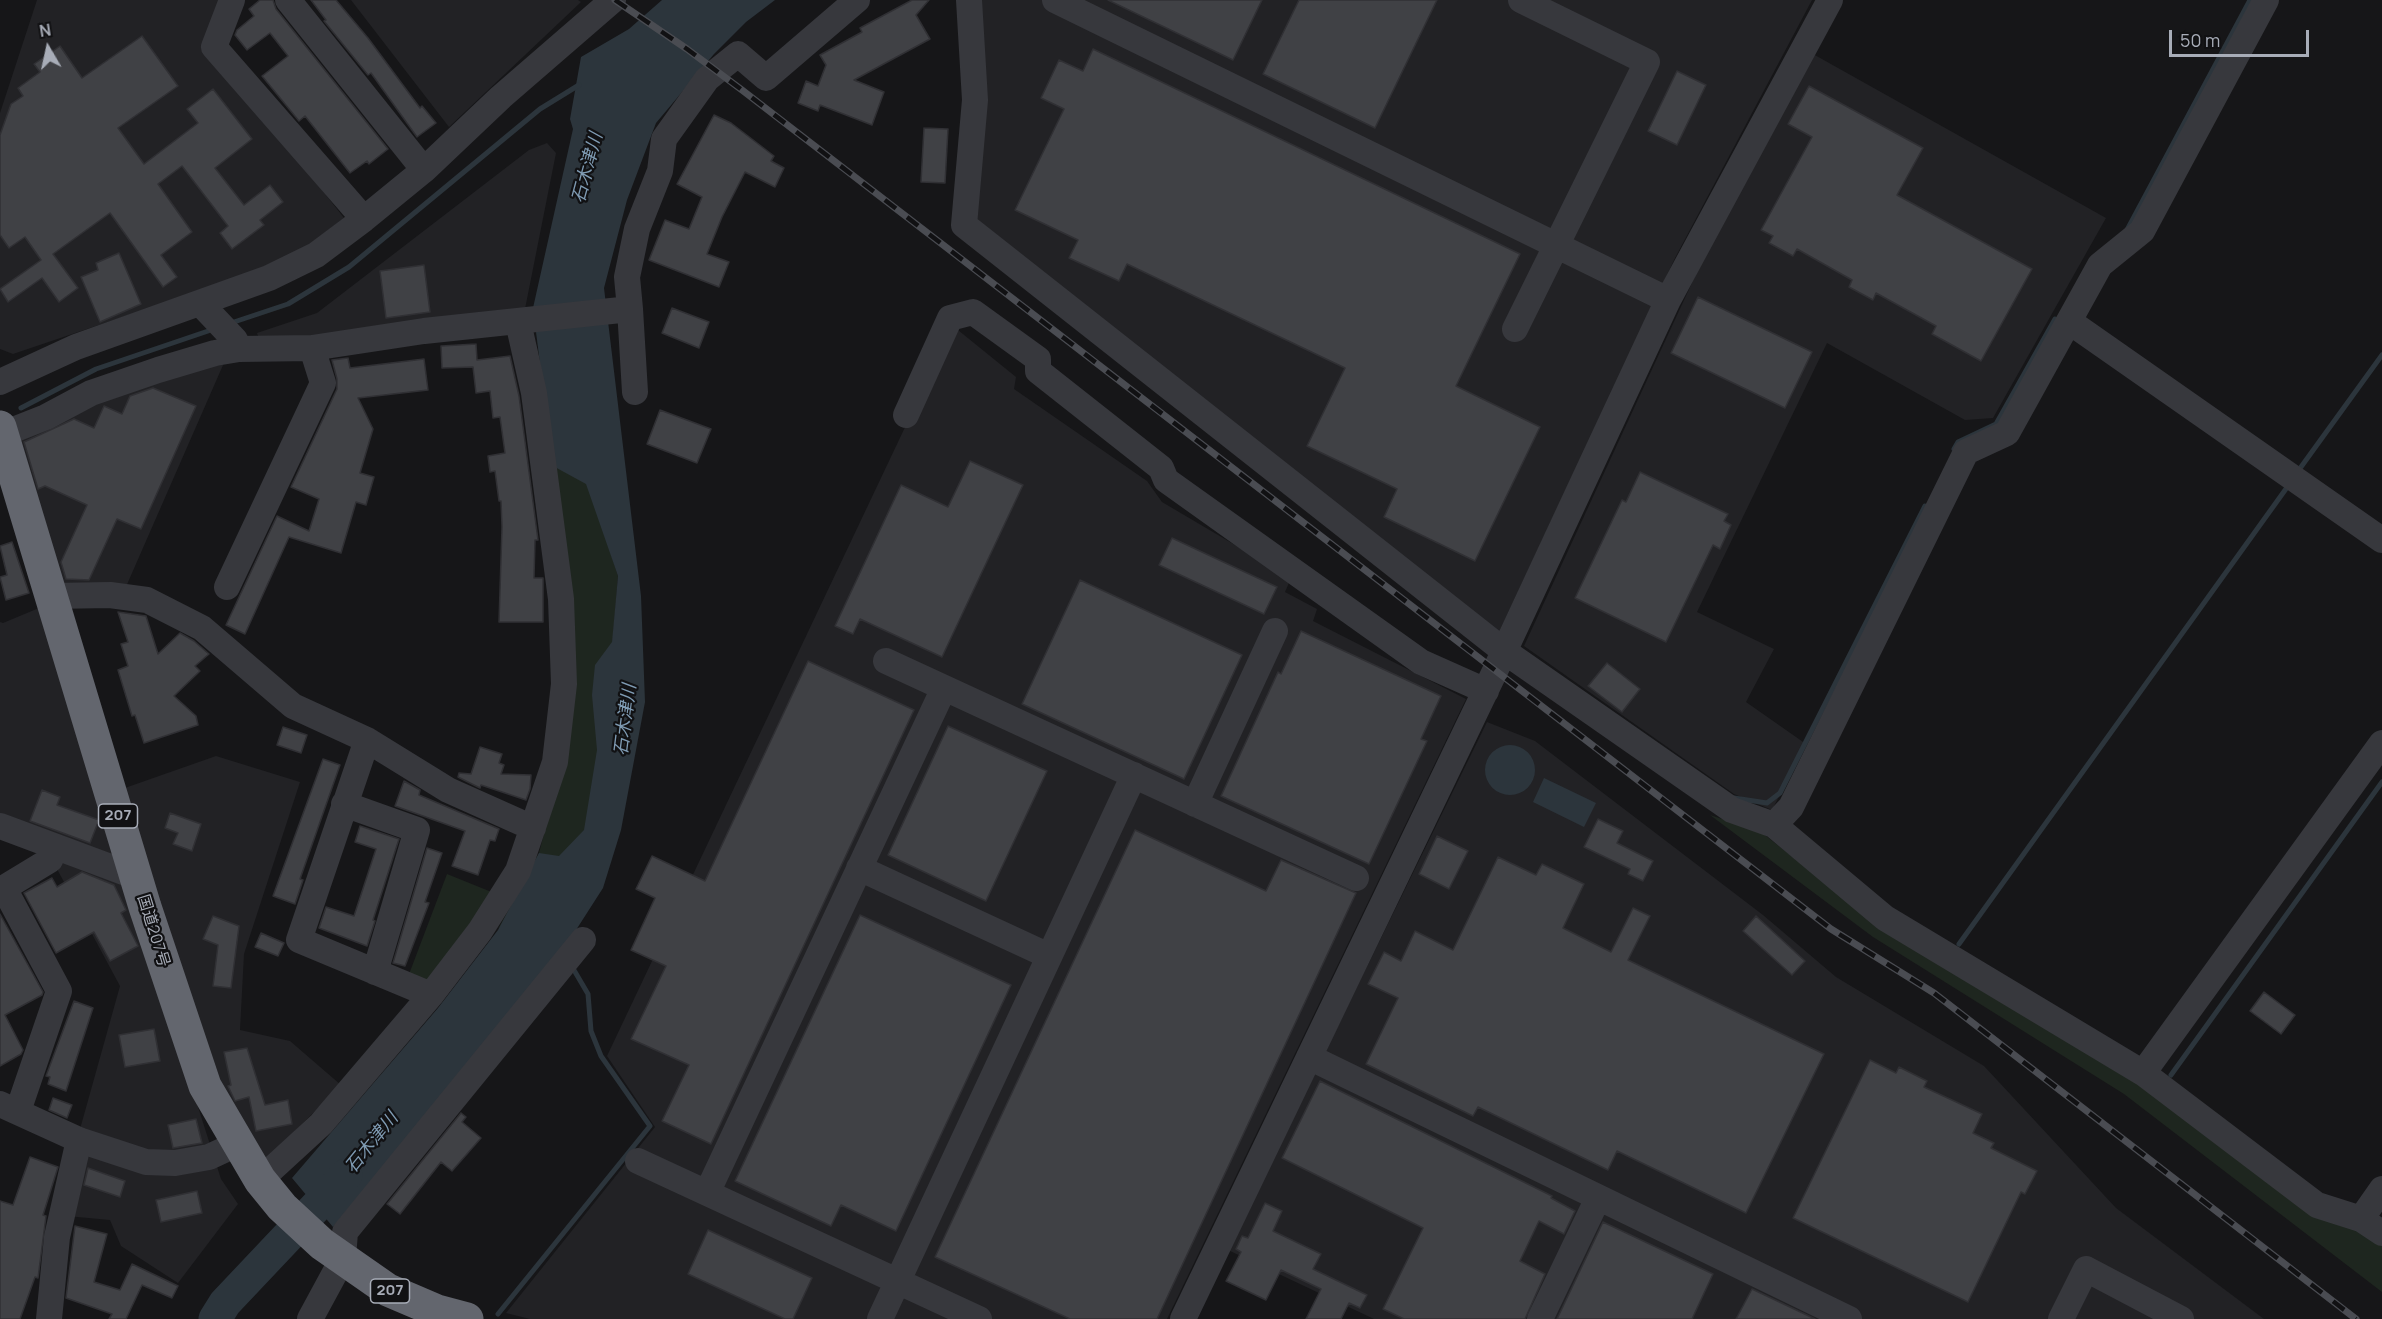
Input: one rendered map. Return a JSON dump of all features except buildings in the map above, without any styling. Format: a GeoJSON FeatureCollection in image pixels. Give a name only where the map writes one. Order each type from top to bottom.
{"type":"FeatureCollection","features":[{"type":"Feature","properties":{"kind":"highway","name":"国道207号"},"geometry":{"type":"LineString","coordinates":[[1,430],[136,877],[174,998],[205,1086],[237,1144],[264,1186],[282,1208],[333,1251],[388,1290],[446,1316]]}},
{"type":"Feature","properties":{"kind":"street"},"geometry":{"type":"LineString","coordinates":[[232,0],[214,47],[364,219]]}},
{"type":"Feature","properties":{"kind":"street"},"geometry":{"type":"LineString","coordinates":[[288,0],[424,170]]}},
{"type":"Feature","properties":{"kind":"street"},"geometry":{"type":"LineString","coordinates":[[0,382],[76,348],[204,307],[316,255],[424,170],[501,97],[613,0]]}},
{"type":"Feature","properties":{"kind":"street"},"geometry":{"type":"LineString","coordinates":[[635,392],[621,309],[637,229],[660,171],[664,139],[707,79],[738,54],[766,78],[857,0]]}},
{"type":"Feature","properties":{"kind":"street"},"geometry":{"type":"LineString","coordinates":[[969,0],[975,100],[964,225],[1504,651],[1732,810],[1774,825],[1885,918],[2143,1074],[2317,1205],[2361,1219],[2382,1233]]}},
{"type":"Feature","properties":{"kind":"street"},"geometry":{"type":"LineString","coordinates":[[1515,329],[1647,62],[1521,0]]}},
{"type":"Feature","properties":{"kind":"street"},"geometry":{"type":"LineString","coordinates":[[1183,1319],[1486,691],[1668,300],[1830,0]]}},
{"type":"Feature","properties":{"kind":"street"},"geometry":{"type":"LineString","coordinates":[[1774,825],[1791,807],[1966,452],[2007,433],[2100,265],[2142,231],[2266,0]]}},
{"type":"Feature","properties":{"kind":"street"},"geometry":{"type":"LineString","coordinates":[[1067,3],[1668,300]]}},
{"type":"Feature","properties":{"kind":"street"},"geometry":{"type":"LineString","coordinates":[[204,307],[237,345]]}},
{"type":"Feature","properties":{"kind":"street"},"geometry":{"type":"LineString","coordinates":[[1,430],[46,417],[91,393],[158,369],[237,345],[312,348],[424,331],[522,322],[621,309]]}},
{"type":"Feature","properties":{"kind":"street"},"geometry":{"type":"LineString","coordinates":[[906,416],[950,318],[973,312],[1038,359],[1038,371],[1161,468],[1167,480],[1421,662],[1486,691]]}},
{"type":"Feature","properties":{"kind":"street"},"geometry":{"type":"LineString","coordinates":[[264,1186],[321,1124],[431,995],[480,931],[518,871],[555,762],[563,674],[561,598],[534,393],[522,322]]}},
{"type":"Feature","properties":{"kind":"street"},"geometry":{"type":"LineString","coordinates":[[2070,322],[2382,540]]}},
{"type":"Feature","properties":{"kind":"street"},"geometry":{"type":"LineString","coordinates":[[227,587],[323,383],[312,348]]}},
{"type":"Feature","properties":{"kind":"street"},"geometry":{"type":"LineString","coordinates":[[52,596],[110,595],[147,600],[202,628],[293,706],[367,740],[448,790],[533,828]]}},
{"type":"Feature","properties":{"kind":"street"},"geometry":{"type":"LineString","coordinates":[[1195,804],[1275,631]]}},
{"type":"Feature","properties":{"kind":"street"},"geometry":{"type":"LineString","coordinates":[[886,661],[1356,878]]}},
{"type":"Feature","properties":{"kind":"street"},"geometry":{"type":"LineString","coordinates":[[707,1193],[944,688]]}},
{"type":"Feature","properties":{"kind":"street"},"geometry":{"type":"LineString","coordinates":[[367,740],[299,940],[431,995]]}},
{"type":"Feature","properties":{"kind":"street"},"geometry":{"type":"LineString","coordinates":[[2143,1074],[2382,743]]}},
{"type":"Feature","properties":{"kind":"street"},"geometry":{"type":"LineString","coordinates":[[880,1319],[1134,775]]}},
{"type":"Feature","properties":{"kind":"street"},"geometry":{"type":"LineString","coordinates":[[344,804],[417,831],[375,972]]}},
{"type":"Feature","properties":{"kind":"street"},"geometry":{"type":"LineString","coordinates":[[0,826],[136,877]]}},
{"type":"Feature","properties":{"kind":"street"},"geometry":{"type":"LineString","coordinates":[[55,847],[50,860],[4,888],[59,991],[9,1107],[79,1140],[146,1162],[175,1163],[209,1156],[237,1144]]}},
{"type":"Feature","properties":{"kind":"street"},"geometry":{"type":"LineString","coordinates":[[859,868],[1049,956]]}},
{"type":"Feature","properties":{"kind":"street"},"geometry":{"type":"LineString","coordinates":[[310,1319],[333,1251],[345,1232],[583,940]]}},
{"type":"Feature","properties":{"kind":"street"},"geometry":{"type":"LineString","coordinates":[[1309,1057],[1849,1319]]}},
{"type":"Feature","properties":{"kind":"street"},"geometry":{"type":"LineString","coordinates":[[49,1319],[57,1237],[79,1140]]}},
{"type":"Feature","properties":{"kind":"street"},"geometry":{"type":"LineString","coordinates":[[638,1161],[979,1319]]}},
{"type":"Feature","properties":{"kind":"street"},"geometry":{"type":"LineString","coordinates":[[2361,1219],[2382,1189]]}},
{"type":"Feature","properties":{"kind":"street"},"geometry":{"type":"LineString","coordinates":[[1540,1319],[1598,1198]]}},
{"type":"Feature","properties":{"kind":"street"},"geometry":{"type":"LineString","coordinates":[[2061,1319],[2086,1269],[2181,1319]]}},
{"type":"Feature","properties":{"kind":"shaded area"},"geometry":{"type":"Polygon","coordinates":[[[37,0],[223,0],[205,41],[344,218],[303,249],[241,277],[13,354],[0,349],[0,113],[37,0]]]}},
{"type":"Feature","properties":{"kind":"shaded area"},"geometry":{"type":"Polygon","coordinates":[[[351,0],[578,0],[581,2],[449,127],[351,0]]]}},
{"type":"Feature","properties":{"kind":"shaded area"},"geometry":{"type":"Polygon","coordinates":[[[975,0],[1812,0],[1675,258],[1497,636],[968,220],[975,0]]]}},
{"type":"Feature","properties":{"kind":"shaded area"},"geometry":{"type":"Polygon","coordinates":[[[1813,54],[2106,218],[1993,418],[1965,420],[1827,343],[1697,612],[1774,649],[1746,702],[1806,744],[1772,810],[1734,794],[1524,646],[1697,272],[1813,54]]]}},
{"type":"Feature","properties":{"kind":"shaded area"},"geometry":{"type":"Polygon","coordinates":[[[547,143],[556,153],[524,314],[261,345],[257,333],[317,313],[529,150],[547,143]]]}},
{"type":"Feature","properties":{"kind":"shaded area"},"geometry":{"type":"Polygon","coordinates":[[[533,308],[618,576],[598,819],[498,929],[539,853],[561,768],[572,613],[533,308]]]}},
{"type":"Feature","properties":{"kind":"shaded area"},"geometry":{"type":"Polygon","coordinates":[[[953,326],[1016,377],[1014,389],[1147,481],[1162,502],[1291,578],[1285,592],[1317,609],[1313,621],[1466,699],[1167,1319],[530,1319],[506,1313],[655,1127],[607,1056],[953,326]]]}},
{"type":"Feature","properties":{"kind":"shaded area"},"geometry":{"type":"Polygon","coordinates":[[[227,356],[125,589],[60,588],[13,436],[94,396],[227,356]]]}},
{"type":"Feature","properties":{"kind":"shaded area"},"geometry":{"type":"Polygon","coordinates":[[[39,608],[221,1179],[238,1204],[178,1283],[121,1246],[110,1220],[56,1215],[120,986],[57,869],[0,820],[0,622],[3,623],[39,608]]]}},
{"type":"Feature","properties":{"kind":"shaded area"},"geometry":{"type":"Polygon","coordinates":[[[1487,722],[1535,741],[1763,915],[1836,977],[1984,1066],[2116,1208],[2264,1319],[1374,1319],[1228,1250],[1487,722]]]}},
{"type":"Feature","properties":{"kind":"shaded area"},"geometry":{"type":"Polygon","coordinates":[[[216,756],[300,782],[244,954],[240,1030],[290,1041],[341,1085],[261,1165],[215,1084],[122,789],[216,756]]]}},
{"type":"Feature","properties":{"kind":"shaded area"},"geometry":{"type":"Polygon","coordinates":[[[1710,815],[1761,832],[1879,925],[2146,1084],[2382,1239],[2382,1292],[2124,1094],[1873,937],[1710,815]]]}},
{"type":"Feature","properties":{"kind":"shaded area"},"geometry":{"type":"Polygon","coordinates":[[[447,874],[499,895],[419,1000],[403,990],[447,874]]]}},
{"type":"Feature","properties":{"kind":"water"},"geometry":{"type":"Polygon","coordinates":[[[662,0],[775,0],[746,22],[714,54],[656,123],[627,200],[604,288],[641,596],[645,702],[621,830],[603,888],[560,955],[333,1227],[292,1178],[438,1008],[498,930],[539,853],[559,856],[584,830],[597,750],[592,695],[595,665],[612,642],[618,576],[586,484],[553,466],[533,308],[573,129],[570,119],[581,57],[629,29],[662,0]]]}},
{"type":"Feature","properties":{"kind":"water"},"geometry":{"type":"Polygon","coordinates":[[[1505,745],[1515,745],[1528,752],[1535,765],[1535,775],[1528,788],[1515,795],[1505,795],[1496,791],[1489,784],[1485,775],[1485,765],[1489,756],[1496,749],[1505,745]]]}},
{"type":"Feature","properties":{"kind":"water"},"geometry":{"type":"Polygon","coordinates":[[[1544,778],[1596,803],[1584,827],[1533,802],[1544,778]]]}},
{"type":"Feature","properties":{"kind":"waterway"},"geometry":{"type":"LineString","coordinates":[[2127,230],[2250,0]]}},
{"type":"Feature","properties":{"kind":"waterway"},"geometry":{"type":"LineString","coordinates":[[231,323],[288,304],[349,267],[540,109],[579,85]]}},
{"type":"Feature","properties":{"kind":"waterway"},"geometry":{"type":"LineString","coordinates":[[1954,449],[1958,442],[1996,424],[2055,319]]}},
{"type":"Feature","properties":{"kind":"waterway"},"geometry":{"type":"LineString","coordinates":[[21,408],[96,369],[214,329]]}},
{"type":"Feature","properties":{"kind":"waterway"},"geometry":{"type":"LineString","coordinates":[[2301,467],[2382,355]]}},
{"type":"Feature","properties":{"kind":"waterway"},"geometry":{"type":"LineString","coordinates":[[1959,944],[2288,486]]}},
{"type":"Feature","properties":{"kind":"waterway"},"geometry":{"type":"LineString","coordinates":[[1734,798],[1767,803],[1780,793],[1925,506]]}},
{"type":"Feature","properties":{"kind":"waterway"},"geometry":{"type":"LineString","coordinates":[[2171,1075],[2382,782]]}},
{"type":"Feature","properties":{"kind":"waterway"},"geometry":{"type":"LineString","coordinates":[[498,1314],[650,1126],[601,1056],[591,1031],[588,994],[571,965]]}},
{"type":"Feature","properties":{"kind":"waterway","name":"石木津川"},"geometry":{"type":"LineString","coordinates":[[215,1319],[225,1303],[346,1175]]}},
{"type":"Feature","properties":{"kind":"railway"},"geometry":{"type":"LineString","coordinates":[[615,0],[742,90],[1831,929],[1934,993],[2356,1319]]}}]}
